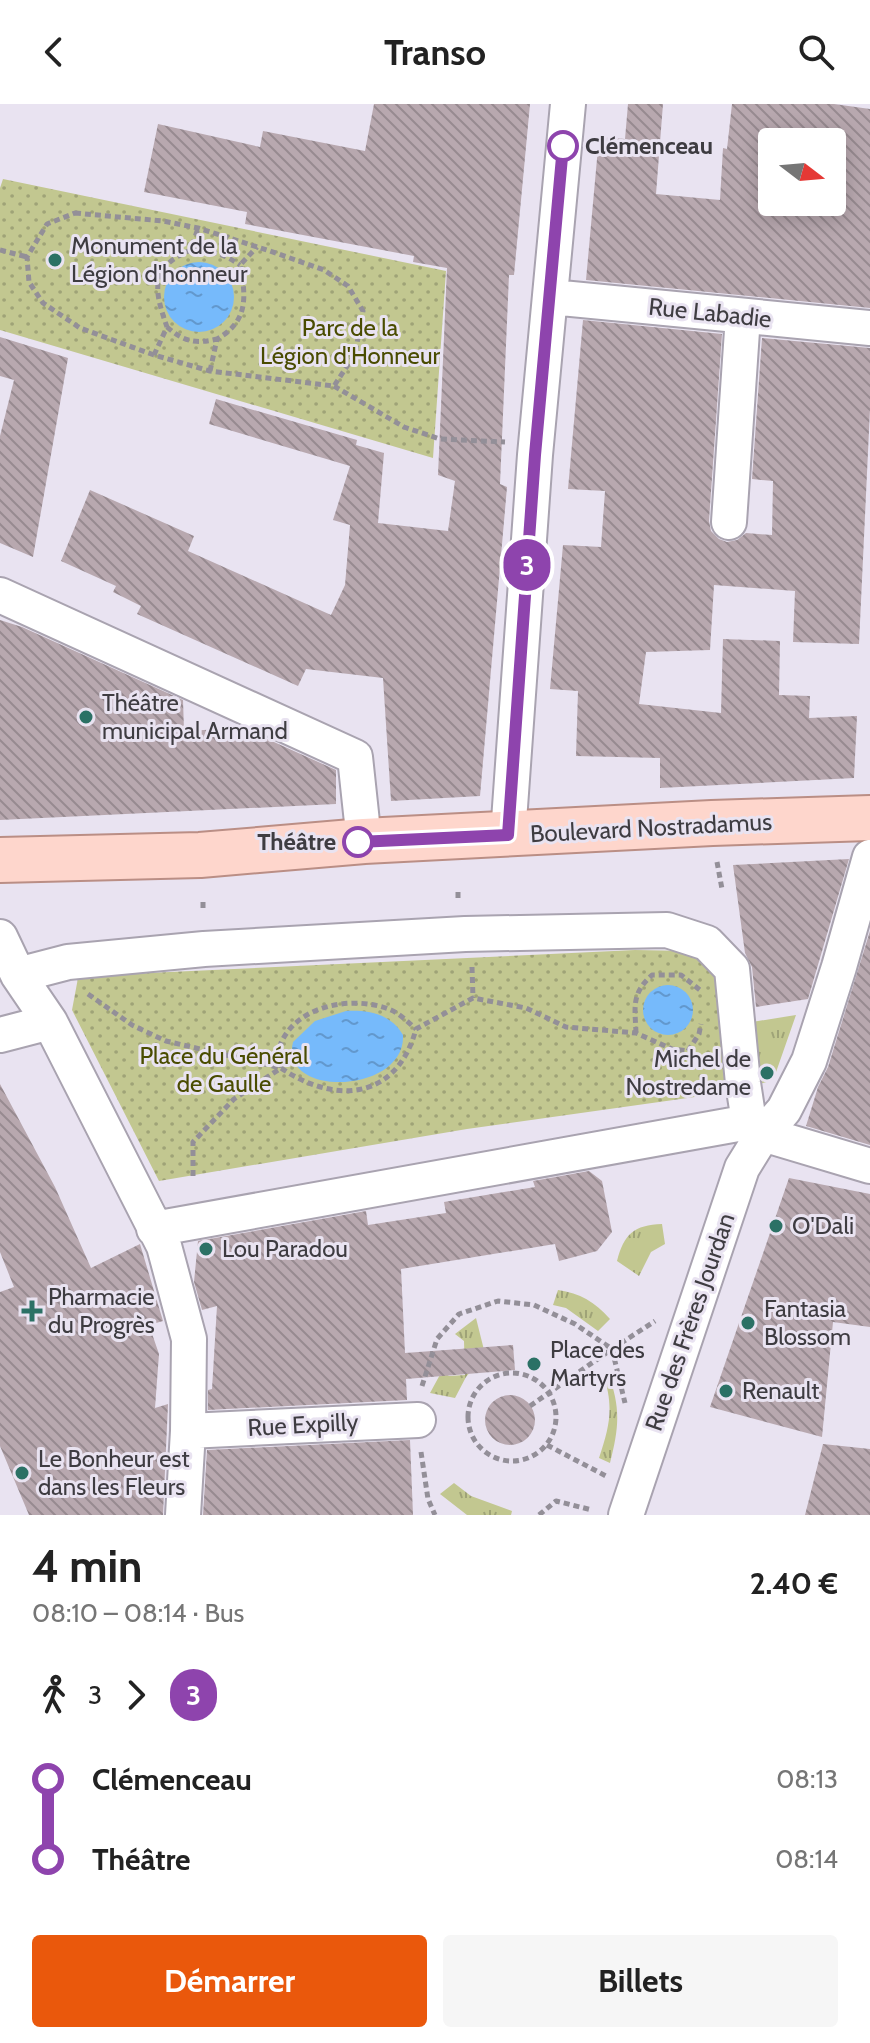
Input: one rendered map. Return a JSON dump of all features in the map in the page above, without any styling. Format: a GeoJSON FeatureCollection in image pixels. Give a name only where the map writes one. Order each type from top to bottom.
{"type":"FeatureCollection","features":[{"type":"Feature","properties":{"kind":"main road","name":"Boulevard Nostradamus"},"geometry":{"type":"LineString","coordinates":[[0,860],[200,855],[364,841],[870,818]]}},
{"type":"Feature","properties":{"kind":"street"},"geometry":{"type":"LineString","coordinates":[[508,835],[535,455],[568,104]]}},
{"type":"Feature","properties":{"kind":"street","name":"Rue Labadie"},"geometry":{"type":"LineString","coordinates":[[551,297],[870,328]]}},
{"type":"Feature","properties":{"kind":"street"},"geometry":{"type":"LineString","coordinates":[[729,522],[743,316]]}},
{"type":"Feature","properties":{"kind":"street"},"geometry":{"type":"LineString","coordinates":[[0,595],[355,757],[364,841]]}},
{"type":"Feature","properties":{"kind":"street","name":"Rue des Frères Jourdan"},"geometry":{"type":"LineString","coordinates":[[624,1495],[702,1289],[756,1128],[784,1110],[809,1061],[870,857]]}},
{"type":"Feature","properties":{"kind":"street"},"geometry":{"type":"LineString","coordinates":[[18,975],[68,962],[204,949],[465,934],[667,930],[707,943],[732,969],[743,1083],[756,1128]]}},
{"type":"Feature","properties":{"kind":"street"},"geometry":{"type":"LineString","coordinates":[[0,937],[18,975],[50,1022],[164,1246],[189,1339],[183,1515]]}},
{"type":"Feature","properties":{"kind":"street"},"geometry":{"type":"LineString","coordinates":[[0,1035],[50,1022]]}},
{"type":"Feature","properties":{"kind":"street"},"geometry":{"type":"LineString","coordinates":[[154,1229],[756,1128],[870,1166]]}},
{"type":"Feature","properties":{"kind":"street","name":"Rue Expilly"},"geometry":{"type":"LineString","coordinates":[[188,1431],[418,1420]]}},
{"type":"Feature","properties":{"kind":"path"},"geometry":{"type":"LineString","coordinates":[[334,386],[355,354],[363,311],[348,286],[324,270],[198,228],[163,221],[75,213],[47,224],[27,257],[29,282],[43,303],[80,328],[210,371],[334,386],[404,427],[440,439],[502,440],[535,455]]}},
{"type":"Feature","properties":{"kind":"path"},"geometry":{"type":"LineString","coordinates":[[191,250],[198,228]]}},
{"type":"Feature","properties":{"kind":"path"},"geometry":{"type":"LineString","coordinates":[[240,265],[257,247]]}},
{"type":"Feature","properties":{"kind":"path"},"geometry":{"type":"LineString","coordinates":[[0,250],[27,257]]}},
{"type":"Feature","properties":{"kind":"path"},"geometry":{"type":"LineString","coordinates":[[191,250],[208,250],[226,255],[240,265],[246,294],[241,316],[229,332],[217,339],[198,343],[179,338],[167,327],[156,295],[162,270],[173,257],[191,250]]}},
{"type":"Feature","properties":{"kind":"path"},"geometry":{"type":"LineString","coordinates":[[154,355],[167,327]]}},
{"type":"Feature","properties":{"kind":"path"},"geometry":{"type":"LineString","coordinates":[[210,371],[217,339]]}},
{"type":"Feature","properties":{"kind":"path"},"geometry":{"type":"LineString","coordinates":[[717,861],[722,889]]}},
{"type":"Feature","properties":{"kind":"path"},"geometry":{"type":"LineString","coordinates":[[458,892],[458,900]]}},
{"type":"Feature","properties":{"kind":"path"},"geometry":{"type":"LineString","coordinates":[[203,902],[203,912]]}},
{"type":"Feature","properties":{"kind":"path"},"geometry":{"type":"LineString","coordinates":[[472,959],[473,998]]}},
{"type":"Feature","properties":{"kind":"path"},"geometry":{"type":"LineString","coordinates":[[636,1033],[635,1000],[640,986],[652,975],[681,975],[700,989],[704,1003]]}},
{"type":"Feature","properties":{"kind":"path"},"geometry":{"type":"LineString","coordinates":[[77,988],[132,1025],[166,1041],[281,1068],[301,1082],[320,1089],[357,1090],[383,1081],[401,1066],[416,1029],[473,998],[526,1008],[566,1027],[636,1033],[672,1049],[688,1051],[710,1069]]}},
{"type":"Feature","properties":{"kind":"path"},"geometry":{"type":"LineString","coordinates":[[281,1068],[279,1046],[286,1035],[297,1023],[322,1007],[354,1003],[389,1009],[416,1029]]}},
{"type":"Feature","properties":{"kind":"path"},"geometry":{"type":"LineString","coordinates":[[688,1051],[699,1034],[701,1018]]}},
{"type":"Feature","properties":{"kind":"path"},"geometry":{"type":"LineString","coordinates":[[193,1176],[193,1142],[234,1099],[281,1068]]}},
{"type":"Feature","properties":{"kind":"path"},"geometry":{"type":"LineString","coordinates":[[530,1406],[702,1289]]}},
{"type":"Feature","properties":{"kind":"path"},"geometry":{"type":"LineString","coordinates":[[435,1515],[428,1499],[417,1402],[437,1339],[459,1314],[498,1301],[534,1305],[575,1324],[612,1349]]}},
{"type":"Feature","properties":{"kind":"path"},"geometry":{"type":"LineString","coordinates":[[515,1373],[530,1376],[550,1393],[556,1422],[547,1445],[535,1455],[521,1461],[506,1462],[491,1457],[479,1448],[467,1420],[469,1405],[486,1381],[500,1374],[515,1373]]}},
{"type":"Feature","properties":{"kind":"path"},"geometry":{"type":"LineString","coordinates":[[457,1420],[467,1420]]}},
{"type":"Feature","properties":{"kind":"path"},"geometry":{"type":"LineString","coordinates":[[547,1445],[624,1495]]}},
{"type":"Feature","properties":{"kind":"path"},"geometry":{"type":"LineString","coordinates":[[539,1515],[556,1501],[593,1510],[624,1495]]}},
{"type":"Feature","properties":{"kind":"green space","name":"Parc de la Légion d'Honneur"},"geometry":{"type":"Polygon","coordinates":[[[3,179],[446,271],[433,458],[0,330],[0,188],[3,179]]]}},
{"type":"Feature","properties":{"kind":"green space","name":"Place du Général de Gaulle"},"geometry":{"type":"Polygon","coordinates":[[[635,950],[688,951],[712,959],[724,978],[727,1078],[709,1095],[467,1129],[159,1181],[72,1010],[78,978],[105,975],[635,950]]]}},
{"type":"Feature","properties":{"kind":"green space"},"geometry":{"type":"Polygon","coordinates":[[[796,1015],[775,1075],[770,1081],[759,1084],[752,1022],[796,1015]]]}},
{"type":"Feature","properties":{"kind":"green space"},"geometry":{"type":"Polygon","coordinates":[[[662,1224],[665,1244],[651,1252],[639,1276],[617,1261],[623,1244],[632,1233],[644,1226],[662,1224]]]}},
{"type":"Feature","properties":{"kind":"green space"},"geometry":{"type":"Polygon","coordinates":[[[558,1290],[587,1299],[610,1319],[598,1331],[566,1308],[553,1305],[558,1290]]]}},
{"type":"Feature","properties":{"kind":"green space"},"geometry":{"type":"Polygon","coordinates":[[[476,1318],[485,1354],[466,1377],[455,1398],[430,1393],[442,1371],[449,1376],[465,1375],[464,1341],[455,1334],[476,1318]]]}},
{"type":"Feature","properties":{"kind":"green space"},"geometry":{"type":"Polygon","coordinates":[[[603,1373],[608,1373],[617,1407],[617,1428],[610,1463],[599,1458],[609,1416],[609,1396],[603,1373]]]}},
{"type":"Feature","properties":{"kind":"green space"},"geometry":{"type":"Polygon","coordinates":[[[454,1483],[471,1496],[512,1511],[511,1515],[467,1515],[440,1494],[454,1483]]]}},
{"type":"Feature","properties":{"kind":"water"},"geometry":{"type":"Polygon","coordinates":[[[192,262],[206,262],[228,277],[234,297],[232,310],[224,322],[206,332],[192,332],[170,317],[164,304],[164,290],[179,268],[192,262]]]}},
{"type":"Feature","properties":{"kind":"water"},"geometry":{"type":"Polygon","coordinates":[[[668,985],[686,992],[693,1010],[686,1028],[668,1035],[650,1028],[643,1010],[650,992],[668,985]]]}},
{"type":"Feature","properties":{"kind":"water"},"geometry":{"type":"Polygon","coordinates":[[[346,1011],[363,1011],[392,1022],[403,1035],[399,1055],[385,1069],[366,1078],[344,1082],[322,1080],[305,1073],[294,1060],[293,1042],[315,1021],[346,1011]]]}},
{"type":"Feature","properties":{"kind":"building"},"geometry":{"type":"Polygon","coordinates":[[[374,104],[530,104],[514,275],[509,275],[500,484],[507,487],[480,796],[391,801],[383,678],[306,669],[298,686],[137,614],[141,606],[113,592],[116,586],[61,561],[90,490],[194,536],[188,551],[331,615],[345,585],[350,525],[333,520],[350,466],[209,424],[216,399],[357,440],[356,445],[384,453],[378,523],[448,531],[455,481],[438,475],[447,268],[413,262],[414,256],[245,224],[247,212],[144,192],[158,124],[260,147],[263,131],[365,151],[374,104]]]}},
{"type":"Feature","properties":{"kind":"building"},"geometry":{"type":"Polygon","coordinates":[[[628,104],[663,104],[656,194],[720,200],[723,148],[727,149],[732,104],[834,104],[870,109],[870,308],[586,280],[599,137],[625,139],[628,104]]]}},
{"type":"Feature","properties":{"kind":"building"},"geometry":{"type":"Polygon","coordinates":[[[583,320],[722,334],[709,521],[711,531],[727,542],[737,540],[746,533],[772,535],[773,481],[752,479],[762,338],[870,348],[859,644],[793,642],[795,591],[714,585],[710,650],[646,652],[639,704],[721,713],[723,639],[780,641],[779,695],[810,696],[809,718],[857,716],[854,778],[660,788],[660,758],[576,756],[578,691],[550,689],[563,545],[601,547],[605,491],[568,489],[583,320]]]}},
{"type":"Feature","properties":{"kind":"building"},"geometry":{"type":"Polygon","coordinates":[[[0,337],[68,358],[33,557],[0,543],[0,436],[14,380],[0,376],[0,337]]]}},
{"type":"Feature","properties":{"kind":"building"},"geometry":{"type":"Polygon","coordinates":[[[0,620],[183,700],[184,731],[243,728],[336,770],[336,804],[0,820],[0,620]]]}},
{"type":"Feature","properties":{"kind":"building"},"geometry":{"type":"Polygon","coordinates":[[[849,859],[808,999],[756,1007],[752,967],[745,953],[733,865],[849,859]]]}},
{"type":"Feature","properties":{"kind":"building"},"geometry":{"type":"Polygon","coordinates":[[[870,931],[870,1145],[806,1126],[828,1067],[870,931]]]}},
{"type":"Feature","properties":{"kind":"building"},"geometry":{"type":"Polygon","coordinates":[[[0,1084],[55,1187],[91,1268],[140,1244],[163,1321],[149,1325],[159,1354],[155,1408],[168,1404],[163,1515],[29,1515],[0,1446],[0,1292],[14,1287],[0,1252],[0,1084]]]}},
{"type":"Feature","properties":{"kind":"building"},"geometry":{"type":"Polygon","coordinates":[[[589,1171],[602,1181],[612,1232],[597,1251],[559,1261],[555,1244],[401,1269],[405,1353],[513,1345],[515,1370],[406,1379],[407,1400],[208,1410],[217,1306],[202,1310],[194,1282],[198,1241],[366,1211],[368,1225],[446,1213],[444,1202],[535,1187],[533,1181],[589,1171]]]}},
{"type":"Feature","properties":{"kind":"building"},"geometry":{"type":"Polygon","coordinates":[[[789,1178],[870,1194],[870,1327],[833,1322],[822,1437],[710,1407],[789,1178]]]}},
{"type":"Feature","properties":{"kind":"building"},"geometry":{"type":"Polygon","coordinates":[[[510,1395],[528,1402],[535,1420],[528,1438],[510,1445],[492,1438],[485,1420],[492,1402],[510,1395]]]}},
{"type":"Feature","properties":{"kind":"building"},"geometry":{"type":"Polygon","coordinates":[[[410,1440],[413,1515],[203,1515],[207,1450],[410,1440]]]}},
{"type":"Feature","properties":{"kind":"building"},"geometry":{"type":"Polygon","coordinates":[[[823,1444],[870,1449],[870,1515],[805,1515],[823,1444]]]}},
{"type":"Feature","properties":{"kind":"bus line","name":"3"},"geometry":{"type":"LineString","coordinates":[[358,842],[508,835],[535,455],[563,146]]}},
{"type":"Feature","properties":{"kind":"place","name":"Clémenceau"},"geometry":{"type":"Point","coordinates":[563,146]}},
{"type":"Feature","properties":{"kind":"place","name":"Monument de la Légion d'honneur"},"geometry":{"type":"Point","coordinates":[55,260]}},
{"type":"Feature","properties":{"kind":"place","name":"Théâtre municipal Armand"},"geometry":{"type":"Point","coordinates":[86,717]}},
{"type":"Feature","properties":{"kind":"place","name":"Théâtre"},"geometry":{"type":"Point","coordinates":[358,842]}},
{"type":"Feature","properties":{"kind":"place","name":"Michel de Nostredame"},"geometry":{"type":"Point","coordinates":[767,1073]}},
{"type":"Feature","properties":{"kind":"place","name":"O'Dali"},"geometry":{"type":"Point","coordinates":[776,1226]}},
{"type":"Feature","properties":{"kind":"place","name":"Lou Paradou"},"geometry":{"type":"Point","coordinates":[206,1249]}},
{"type":"Feature","properties":{"kind":"place","name":"Pharmacie du Progrès"},"geometry":{"type":"Point","coordinates":[32,1311]}},
{"type":"Feature","properties":{"kind":"place","name":"Fantasia Blossom"},"geometry":{"type":"Point","coordinates":[748,1323]}},
{"type":"Feature","properties":{"kind":"place","name":"Place des Martyrs"},"geometry":{"type":"Point","coordinates":[534,1364]}},
{"type":"Feature","properties":{"kind":"place","name":"Renault"},"geometry":{"type":"Point","coordinates":[726,1391]}},
{"type":"Feature","properties":{"kind":"place","name":"Le Bonheur est dans les Fleurs"},"geometry":{"type":"Point","coordinates":[22,1473]}}]}
